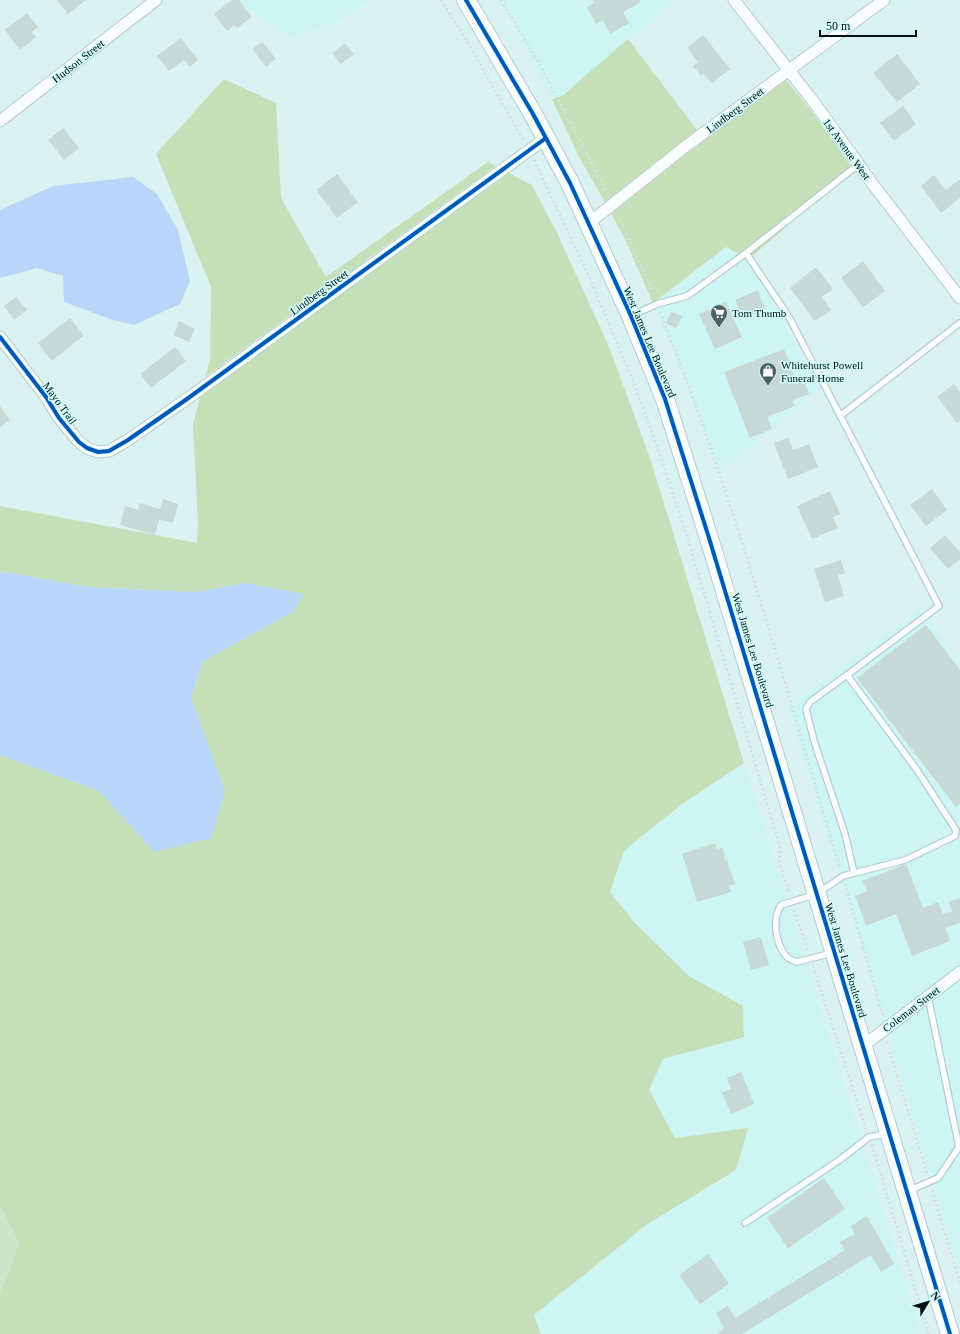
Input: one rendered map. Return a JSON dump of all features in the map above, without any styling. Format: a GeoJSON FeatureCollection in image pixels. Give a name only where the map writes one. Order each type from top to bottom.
{"type":"FeatureCollection","features":[{"type":"Feature","properties":{"kind":"main road","name":"West James Lee Boulevard"},"geometry":{"type":"LineString","coordinates":[[466,0],[546,138],[589,223],[631,316],[665,399],[709,538],[950,1334]]}},
{"type":"Feature","properties":{"kind":"street","name":"Hudson Street"},"geometry":{"type":"LineString","coordinates":[[0,121],[156,0]]}},
{"type":"Feature","properties":{"kind":"street","name":"1st Avenue West"},"geometry":{"type":"LineString","coordinates":[[734,0],[816,105],[960,298]]}},
{"type":"Feature","properties":{"kind":"street","name":"Lindberg Street"},"geometry":{"type":"LineString","coordinates":[[589,223],[686,146],[884,0]]}},
{"type":"Feature","properties":{"kind":"street","name":"Lindberg Street"},"geometry":{"type":"LineString","coordinates":[[98,452],[109,451],[128,440],[187,399],[546,138]]}},
{"type":"Feature","properties":{"kind":"street","name":"Mayo Trail"},"geometry":{"type":"LineString","coordinates":[[0,337],[46,397],[59,418],[79,442],[87,448],[98,452]]}},
{"type":"Feature","properties":{"kind":"street","name":"Coleman Street"},"geometry":{"type":"LineString","coordinates":[[862,1046],[960,972]]}},
{"type":"Feature","properties":{"kind":"lane"},"geometry":{"type":"LineString","coordinates":[[631,316],[657,304],[686,296],[746,253],[859,164]]}},
{"type":"Feature","properties":{"kind":"lane"},"geometry":{"type":"LineString","coordinates":[[746,253],[788,317],[939,606],[810,702],[806,709],[814,741],[841,821],[854,873]]}},
{"type":"Feature","properties":{"kind":"lane"},"geometry":{"type":"LineString","coordinates":[[840,416],[960,323]]}},
{"type":"Feature","properties":{"kind":"lane"},"geometry":{"type":"LineString","coordinates":[[834,952],[796,962],[786,957],[779,943],[776,932],[776,915],[781,905],[817,894],[843,876],[905,860],[955,836],[956,830],[917,770],[847,675]]}},
{"type":"Feature","properties":{"kind":"lane"},"geometry":{"type":"LineString","coordinates":[[907,1191],[938,1178],[959,1147],[928,996]]}},
{"type":"Feature","properties":{"kind":"lane"},"geometry":{"type":"LineString","coordinates":[[745,1223],[840,1159],[869,1137],[890,1133]]}},
{"type":"Feature","properties":{"kind":"path"},"geometry":{"type":"LineString","coordinates":[[441,0],[465,38],[530,150],[593,286],[630,373],[658,449],[686,533],[780,850],[779,862],[869,1137],[929,1334]]}},
{"type":"Feature","properties":{"kind":"path"},"geometry":{"type":"LineString","coordinates":[[501,0],[539,63],[613,204],[657,304],[691,387],[719,467],[843,876],[883,1012],[884,1030],[960,1283]]}},
{"type":"Feature","properties":{"kind":"shaded area"},"geometry":{"type":"Polygon","coordinates":[[[239,0],[370,0],[334,23],[289,38],[243,6],[239,0]]]}},
{"type":"Feature","properties":{"kind":"shaded area"},"geometry":{"type":"Polygon","coordinates":[[[500,0],[673,0],[562,96],[552,99],[500,0]]]}},
{"type":"Feature","properties":{"kind":"shaded area"},"geometry":{"type":"Polygon","coordinates":[[[133,177],[157,194],[178,230],[190,281],[180,304],[134,325],[110,319],[64,302],[63,276],[37,268],[0,278],[0,210],[53,186],[133,177]]]}},
{"type":"Feature","properties":{"kind":"shaded area"},"geometry":{"type":"Polygon","coordinates":[[[727,247],[749,259],[819,389],[719,472],[712,448],[653,303],[727,247]]]}},
{"type":"Feature","properties":{"kind":"shaded area"},"geometry":{"type":"Polygon","coordinates":[[[4,572],[88,587],[194,592],[245,583],[304,594],[293,612],[203,661],[191,698],[225,791],[211,838],[154,852],[99,791],[0,755],[0,573],[4,572]]]}},
{"type":"Feature","properties":{"kind":"shaded area"},"geometry":{"type":"Polygon","coordinates":[[[922,608],[960,664],[960,965],[884,1022],[788,707],[922,608]]]}},
{"type":"Feature","properties":{"kind":"shaded area"},"geometry":{"type":"Polygon","coordinates":[[[744,763],[921,1334],[541,1334],[534,1315],[649,1223],[736,1170],[748,1128],[675,1138],[649,1090],[663,1059],[696,1049],[743,1006],[689,976],[634,922],[610,892],[624,851],[682,804],[744,763]]]}},
{"type":"Feature","properties":{"kind":"shaded area"},"geometry":{"type":"Polygon","coordinates":[[[960,980],[960,1273],[888,1035],[960,980]]]}},
{"type":"Feature","properties":{"kind":"green space"},"geometry":{"type":"Polygon","coordinates":[[[628,39],[697,130],[605,202],[579,157],[552,99],[562,96],[628,39]]]}},
{"type":"Feature","properties":{"kind":"green space"},"geometry":{"type":"Polygon","coordinates":[[[224,79],[276,103],[281,198],[326,277],[488,162],[496,166],[205,377],[210,359],[211,287],[156,154],[224,79]]]}},
{"type":"Feature","properties":{"kind":"green space"},"geometry":{"type":"Polygon","coordinates":[[[786,80],[810,109],[853,169],[749,259],[726,247],[653,303],[624,237],[611,214],[690,151],[786,80]]]}},
{"type":"Feature","properties":{"kind":"green space"},"geometry":{"type":"Polygon","coordinates":[[[509,173],[532,185],[558,235],[610,349],[651,461],[744,763],[682,804],[624,851],[610,892],[634,922],[689,976],[743,1006],[744,1037],[663,1059],[649,1090],[675,1138],[748,1128],[736,1170],[649,1223],[534,1315],[541,1334],[0,1334],[0,1294],[19,1243],[0,1206],[0,755],[99,791],[154,852],[207,745],[191,698],[203,661],[293,612],[303,594],[245,583],[194,592],[88,587],[4,572],[0,573],[0,506],[197,543],[198,522],[193,425],[200,397],[509,173]]]}},
{"type":"Feature","properties":{"kind":"green space"},"geometry":{"type":"Polygon","coordinates":[[[0,1206],[19,1243],[0,1294],[0,1206]]]}},
{"type":"Feature","properties":{"kind":"building"},"geometry":{"type":"Polygon","coordinates":[[[57,0],[86,0],[68,14],[57,0]]]}},
{"type":"Feature","properties":{"kind":"building"},"geometry":{"type":"Polygon","coordinates":[[[232,0],[239,0],[252,17],[237,28],[234,25],[227,31],[214,14],[232,0]]]}},
{"type":"Feature","properties":{"kind":"building"},"geometry":{"type":"Polygon","coordinates":[[[592,0],[640,0],[641,2],[623,12],[629,23],[610,34],[603,20],[596,24],[587,7],[594,3],[592,0]]]}},
{"type":"Feature","properties":{"kind":"building"},"geometry":{"type":"Polygon","coordinates":[[[27,13],[38,27],[32,32],[36,37],[20,50],[5,30],[27,13]]]}},
{"type":"Feature","properties":{"kind":"building"},"geometry":{"type":"Polygon","coordinates":[[[703,35],[730,69],[712,83],[704,74],[701,76],[693,66],[698,62],[687,48],[703,35]]]}},
{"type":"Feature","properties":{"kind":"building"},"geometry":{"type":"Polygon","coordinates":[[[181,38],[198,60],[190,67],[184,60],[169,71],[157,56],[181,38]]]}},
{"type":"Feature","properties":{"kind":"building"},"geometry":{"type":"Polygon","coordinates":[[[262,42],[276,59],[266,67],[252,49],[262,42]]]}},
{"type":"Feature","properties":{"kind":"building"},"geometry":{"type":"Polygon","coordinates":[[[345,43],[354,54],[341,64],[332,53],[345,43]]]}},
{"type":"Feature","properties":{"kind":"building"},"geometry":{"type":"Polygon","coordinates":[[[897,54],[920,84],[897,102],[873,73],[897,54]]]}},
{"type":"Feature","properties":{"kind":"building"},"geometry":{"type":"Polygon","coordinates":[[[903,106],[916,124],[894,141],[880,123],[903,106]]]}},
{"type":"Feature","properties":{"kind":"building"},"geometry":{"type":"Polygon","coordinates":[[[63,128],[79,148],[64,160],[48,140],[63,128]]]}},
{"type":"Feature","properties":{"kind":"building"},"geometry":{"type":"Polygon","coordinates":[[[337,174],[358,202],[337,218],[316,190],[337,174]]]}},
{"type":"Feature","properties":{"kind":"building"},"geometry":{"type":"Polygon","coordinates":[[[934,175],[946,190],[960,179],[960,198],[941,213],[921,186],[934,175]]]}},
{"type":"Feature","properties":{"kind":"building"},"geometry":{"type":"Polygon","coordinates":[[[863,261],[885,291],[863,307],[841,278],[863,261]]]}},
{"type":"Feature","properties":{"kind":"building"},"geometry":{"type":"Polygon","coordinates":[[[816,267],[833,289],[822,297],[831,310],[815,321],[790,288],[816,267]]]}},
{"type":"Feature","properties":{"kind":"building"},"geometry":{"type":"Polygon","coordinates":[[[758,290],[765,309],[743,318],[735,300],[758,290]]]}},
{"type":"Feature","properties":{"kind":"building"},"geometry":{"type":"Polygon","coordinates":[[[16,297],[27,310],[14,320],[4,306],[16,297]]]}},
{"type":"Feature","properties":{"kind":"building"},"geometry":{"type":"Polygon","coordinates":[[[726,302],[742,337],[715,349],[699,314],[726,302]]]}},
{"type":"Feature","properties":{"kind":"building"},"geometry":{"type":"Polygon","coordinates":[[[671,312],[682,316],[676,328],[666,323],[671,312]]]}},
{"type":"Feature","properties":{"kind":"building"},"geometry":{"type":"Polygon","coordinates":[[[70,318],[84,335],[52,361],[38,343],[70,318]]]}},
{"type":"Feature","properties":{"kind":"building"},"geometry":{"type":"Polygon","coordinates":[[[179,321],[195,329],[189,342],[173,335],[179,321]]]}},
{"type":"Feature","properties":{"kind":"building"},"geometry":{"type":"Polygon","coordinates":[[[175,347],[186,361],[151,388],[140,374],[175,347]]]}},
{"type":"Feature","properties":{"kind":"building","name":"Whitehurst Powell Funeral Home"},"geometry":{"type":"Polygon","coordinates":[[[784,349],[795,378],[802,375],[809,394],[793,400],[795,406],[767,417],[772,429],[750,438],[724,372],[784,349]]]}},
{"type":"Feature","properties":{"kind":"building"},"geometry":{"type":"Polygon","coordinates":[[[954,384],[960,392],[960,421],[957,423],[937,397],[954,384]]]}},
{"type":"Feature","properties":{"kind":"building"},"geometry":{"type":"Polygon","coordinates":[[[0,406],[10,420],[0,427],[0,406]]]}},
{"type":"Feature","properties":{"kind":"building"},"geometry":{"type":"Polygon","coordinates":[[[788,438],[793,450],[809,444],[818,467],[788,479],[774,443],[788,438]]]}},
{"type":"Feature","properties":{"kind":"building"},"geometry":{"type":"Polygon","coordinates":[[[932,489],[947,510],[926,526],[910,505],[932,489]]]}},
{"type":"Feature","properties":{"kind":"building"},"geometry":{"type":"Polygon","coordinates":[[[830,491],[840,514],[833,517],[838,528],[812,539],[797,506],[830,491]]]}},
{"type":"Feature","properties":{"kind":"building"},"geometry":{"type":"Polygon","coordinates":[[[163,499],[178,504],[173,523],[159,519],[155,535],[120,525],[125,506],[138,510],[140,503],[160,509],[163,499]]]}},
{"type":"Feature","properties":{"kind":"building"},"geometry":{"type":"Polygon","coordinates":[[[945,535],[960,552],[960,559],[948,569],[930,548],[945,535]]]}},
{"type":"Feature","properties":{"kind":"building"},"geometry":{"type":"Polygon","coordinates":[[[841,560],[845,573],[838,575],[844,596],[825,602],[814,569],[841,560]]]}},
{"type":"Feature","properties":{"kind":"building"},"geometry":{"type":"Polygon","coordinates":[[[926,625],[960,670],[960,804],[956,807],[857,678],[926,625]]]}},
{"type":"Feature","properties":{"kind":"building"},"geometry":{"type":"Polygon","coordinates":[[[715,843],[717,849],[723,848],[725,861],[727,860],[735,884],[729,886],[731,892],[697,902],[682,854],[715,843]]]}},
{"type":"Feature","properties":{"kind":"building"},"geometry":{"type":"Polygon","coordinates":[[[906,864],[923,908],[938,902],[943,914],[952,911],[948,902],[960,898],[960,923],[945,928],[950,941],[912,956],[896,914],[866,926],[855,896],[867,891],[862,881],[906,864]]]}},
{"type":"Feature","properties":{"kind":"building"},"geometry":{"type":"Polygon","coordinates":[[[761,937],[769,965],[751,970],[743,942],[761,937]]]}},
{"type":"Feature","properties":{"kind":"building"},"geometry":{"type":"Polygon","coordinates":[[[741,1072],[754,1104],[731,1114],[722,1092],[731,1089],[727,1078],[741,1072]]]}},
{"type":"Feature","properties":{"kind":"building"},"geometry":{"type":"Polygon","coordinates":[[[824,1178],[845,1209],[788,1248],[767,1218],[824,1178]]]}},
{"type":"Feature","properties":{"kind":"building"},"geometry":{"type":"Polygon","coordinates":[[[867,1216],[894,1264],[881,1272],[871,1255],[742,1334],[717,1334],[724,1328],[716,1313],[728,1306],[735,1318],[845,1250],[840,1242],[855,1234],[851,1226],[867,1216]]]}},
{"type":"Feature","properties":{"kind":"building"},"geometry":{"type":"Polygon","coordinates":[[[708,1254],[729,1284],[700,1304],[679,1275],[708,1254]]]}},
{"type":"Feature","properties":{"kind":"cycle path"},"geometry":{"type":"LineString","coordinates":[[466,0],[533,114],[570,183],[631,316],[665,399],[709,538],[950,1334]]}},
{"type":"Feature","properties":{"kind":"cycle path"},"geometry":{"type":"LineString","coordinates":[[0,337],[46,397],[59,418],[79,442],[87,448],[98,452],[109,451],[128,440],[187,399],[546,138]]}},
{"type":"Feature","properties":{"kind":"place","name":"Tom Thumb"},"geometry":{"type":"Point","coordinates":[719,328]}},
{"type":"Feature","properties":{"kind":"place","name":"Whitehurst Powell Funeral Home"},"geometry":{"type":"Point","coordinates":[768,386]}}]}
